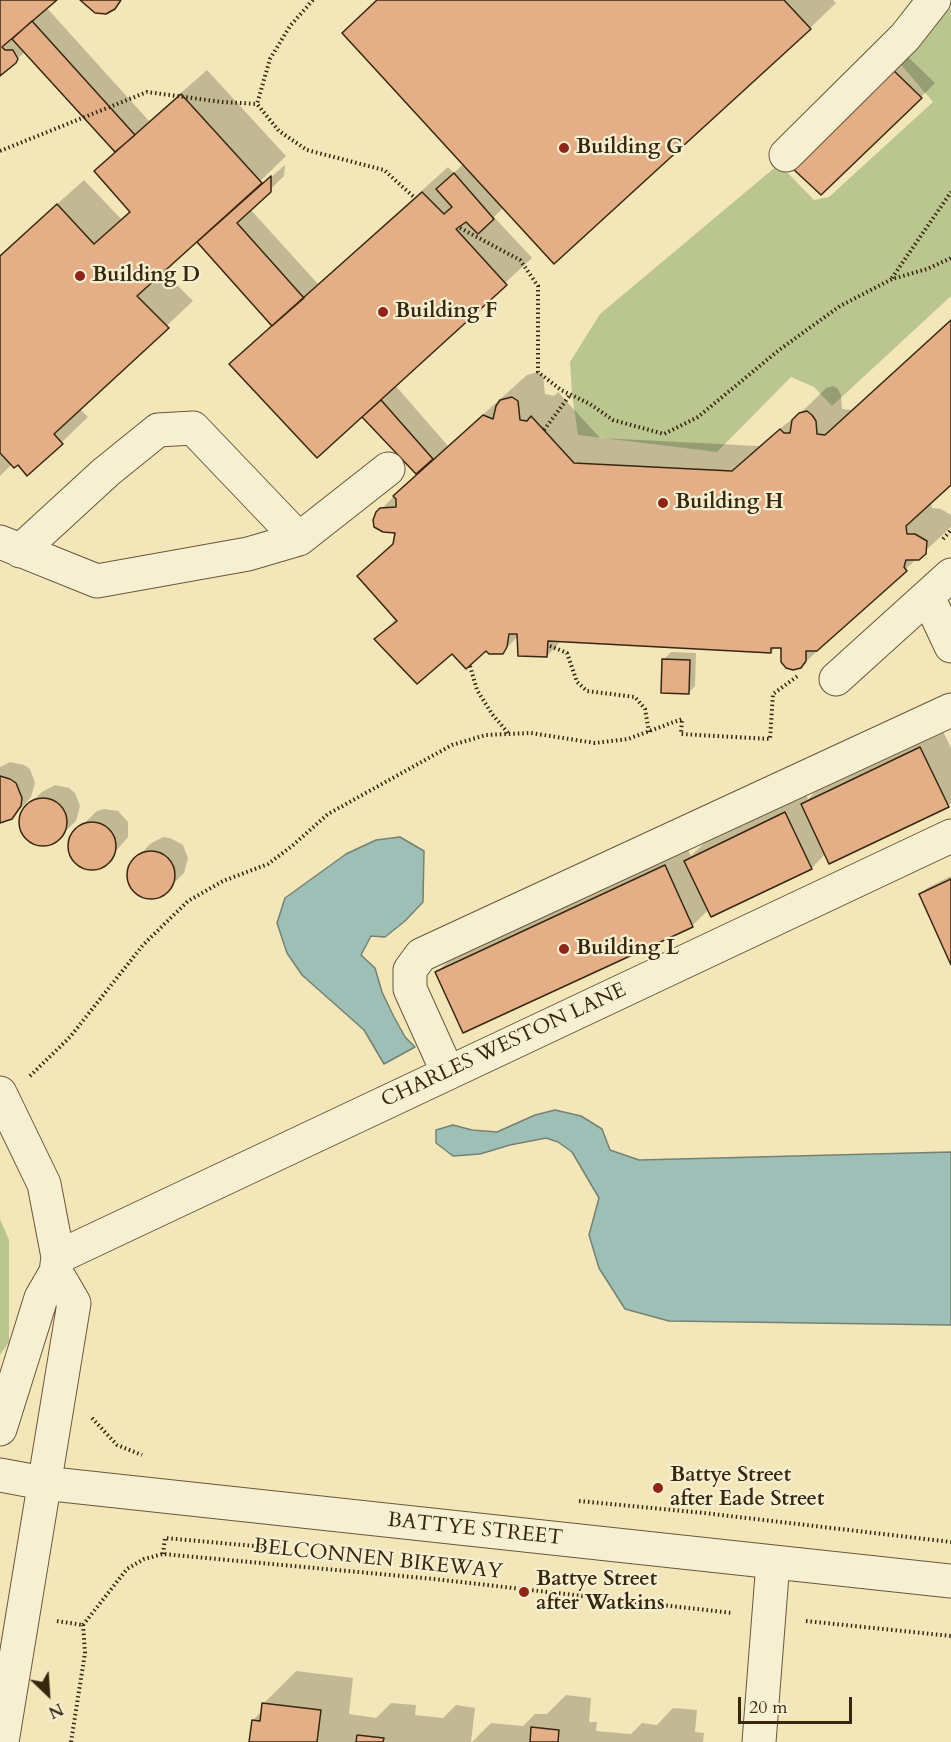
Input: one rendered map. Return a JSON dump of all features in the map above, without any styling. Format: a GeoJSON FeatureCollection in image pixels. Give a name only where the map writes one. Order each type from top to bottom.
{"type":"FeatureCollection","features":[{"type":"Feature","properties":{"kind":"street"},"geometry":{"type":"LineString","coordinates":[[786,155],[905,37],[932,1]]}},
{"type":"Feature","properties":{"kind":"street"},"geometry":{"type":"LineString","coordinates":[[10,547],[158,430],[193,428],[299,538]]}},
{"type":"Feature","properties":{"kind":"street"},"geometry":{"type":"LineString","coordinates":[[10,547],[97,581],[248,554],[299,538],[388,469]]}},
{"type":"Feature","properties":{"kind":"street"},"geometry":{"type":"LineString","coordinates":[[940,586],[951,646]]}},
{"type":"Feature","properties":{"kind":"street"},"geometry":{"type":"LineString","coordinates":[[836,679],[940,586]]}},
{"type":"Feature","properties":{"kind":"street"},"geometry":{"type":"LineString","coordinates":[[448,1073],[410,989],[410,970],[421,955],[951,710]]}},
{"type":"Feature","properties":{"kind":"street","name":"CHARLES WESTON LANE"},"geometry":{"type":"LineString","coordinates":[[57,1264],[448,1073],[951,836]]}},
{"type":"Feature","properties":{"kind":"street"},"geometry":{"type":"LineString","coordinates":[[1,1095],[44,1184],[57,1264],[74,1302],[2,1742]]}},
{"type":"Feature","properties":{"kind":"street"},"geometry":{"type":"LineString","coordinates":[[0,1430],[41,1298],[57,1264]]}},
{"type":"Feature","properties":{"kind":"street","name":"BATTYE STREET"},"geometry":{"type":"LineString","coordinates":[[0,1475],[43,1483],[951,1581]]}},
{"type":"Feature","properties":{"kind":"street"},"geometry":{"type":"LineString","coordinates":[[759,1742],[773,1562]]}},
{"type":"Feature","properties":{"kind":"path"},"geometry":{"type":"LineString","coordinates":[[257,104],[270,59],[290,26],[313,0]]}},
{"type":"Feature","properties":{"kind":"path"},"geometry":{"type":"LineString","coordinates":[[0,152],[147,92],[222,102],[257,104],[279,131],[308,150],[384,170],[415,198]]}},
{"type":"Feature","properties":{"kind":"path"},"geometry":{"type":"LineString","coordinates":[[892,279],[951,192]]}},
{"type":"Feature","properties":{"kind":"path"},"geometry":{"type":"LineString","coordinates":[[460,228],[520,260],[538,285],[538,372],[561,390],[590,404],[613,420],[664,434],[698,417],[779,350],[840,306],[892,279],[927,269],[951,258]]}},
{"type":"Feature","properties":{"kind":"path"},"geometry":{"type":"LineString","coordinates":[[544,430],[570,395]]}},
{"type":"Feature","properties":{"kind":"path"},"geometry":{"type":"LineString","coordinates":[[550,646],[567,653],[577,682],[587,691],[634,697],[645,709],[649,732]]}},
{"type":"Feature","properties":{"kind":"path"},"geometry":{"type":"LineString","coordinates":[[1,1095],[34,1072],[70,1037],[143,945],[188,901],[222,881],[268,864],[328,814],[452,745],[486,735],[531,733],[595,743],[628,739],[682,719],[681,734],[770,739],[773,694],[816,664],[836,679]]}},
{"type":"Feature","properties":{"kind":"path"},"geometry":{"type":"LineString","coordinates":[[470,666],[477,690],[508,734]]}},
{"type":"Feature","properties":{"kind":"path"},"geometry":{"type":"LineString","coordinates":[[90,1409],[92,1418],[117,1445],[148,1457]]}},
{"type":"Feature","properties":{"kind":"path"},"geometry":{"type":"LineString","coordinates":[[577,1501],[704,1513],[951,1542]]}},
{"type":"Feature","properties":{"kind":"path"},"geometry":{"type":"LineString","coordinates":[[163,1554],[165,1538],[295,1550]]}},
{"type":"Feature","properties":{"kind":"path","name":"BELCONNEN BIKEWAY"},"geometry":{"type":"LineString","coordinates":[[71,1742],[85,1653],[82,1625],[128,1569],[144,1559],[163,1554],[434,1579],[768,1618],[951,1636]]}},
{"type":"Feature","properties":{"kind":"green space"},"geometry":{"type":"Polygon","coordinates":[[[951,7],[951,296],[832,406],[814,387],[791,377],[717,452],[578,435],[570,362],[600,314],[779,164],[814,200],[829,197],[933,102],[898,61],[951,7]]]}},
{"type":"Feature","properties":{"kind":"green space"},"geometry":{"type":"Polygon","coordinates":[[[0,1219],[9,1240],[9,1342],[0,1355],[0,1219]]]}},
{"type":"Feature","properties":{"kind":"water"},"geometry":{"type":"Polygon","coordinates":[[[400,837],[424,851],[423,902],[385,937],[371,936],[361,955],[375,968],[382,992],[393,1015],[405,1037],[415,1047],[384,1064],[364,1030],[302,975],[287,953],[277,923],[285,898],[346,854],[376,840],[400,837]]]}},
{"type":"Feature","properties":{"kind":"water"},"geometry":{"type":"Polygon","coordinates":[[[555,1110],[581,1116],[602,1129],[610,1150],[639,1160],[951,1152],[951,1325],[669,1321],[625,1309],[599,1268],[589,1235],[599,1198],[572,1152],[558,1142],[546,1138],[480,1154],[453,1156],[436,1143],[436,1130],[453,1125],[472,1130],[497,1132],[535,1115],[555,1110]]]}},
{"type":"Feature","properties":{"kind":"building"},"geometry":{"type":"Polygon","coordinates":[[[0,0],[57,0],[2,47],[5,50],[13,50],[18,59],[0,76],[0,0]]]}},
{"type":"Feature","properties":{"kind":"building"},"geometry":{"type":"Polygon","coordinates":[[[80,0],[121,0],[115,9],[106,14],[95,13],[80,0]]]}},
{"type":"Feature","properties":{"kind":"building","name":"Building G"},"geometry":{"type":"Polygon","coordinates":[[[377,0],[784,0],[811,29],[554,264],[342,33],[377,0]]]}},
{"type":"Feature","properties":{"kind":"building"},"geometry":{"type":"Polygon","coordinates":[[[32,21],[135,135],[115,152],[12,39],[32,21]]]}},
{"type":"Feature","properties":{"kind":"building"},"geometry":{"type":"Polygon","coordinates":[[[891,68],[922,98],[821,195],[791,167],[891,68]]]}},
{"type":"Feature","properties":{"kind":"building","name":"Building D"},"geometry":{"type":"Polygon","coordinates":[[[181,94],[262,183],[137,296],[169,328],[54,434],[63,444],[27,476],[18,465],[14,468],[0,453],[0,256],[57,204],[94,244],[130,212],[94,171],[181,94]]]}},
{"type":"Feature","properties":{"kind":"building","name":"Building F"},"geometry":{"type":"Polygon","coordinates":[[[454,173],[494,219],[478,234],[466,222],[456,229],[507,285],[317,458],[229,364],[422,192],[444,214],[452,207],[436,189],[454,173]]]}},
{"type":"Feature","properties":{"kind":"building"},"geometry":{"type":"Polygon","coordinates":[[[271,176],[271,192],[237,223],[304,298],[272,326],[197,242],[271,176]]]}},
{"type":"Feature","properties":{"kind":"building","name":"Building H"},"geometry":{"type":"Polygon","coordinates":[[[951,320],[951,485],[906,526],[907,534],[915,534],[927,541],[926,554],[919,560],[906,560],[904,567],[907,571],[817,651],[806,651],[806,661],[801,668],[793,670],[786,668],[781,662],[781,648],[771,648],[771,653],[548,641],[547,657],[518,656],[517,634],[509,634],[507,647],[503,654],[489,654],[486,651],[466,669],[452,654],[417,684],[374,639],[397,621],[357,576],[393,544],[395,533],[383,532],[374,527],[373,520],[376,512],[380,508],[396,507],[396,499],[393,496],[483,415],[493,419],[500,400],[512,397],[518,401],[520,420],[527,421],[531,416],[574,463],[732,471],[780,429],[784,433],[790,433],[792,420],[799,413],[807,411],[812,415],[816,421],[817,434],[825,435],[951,320]]]}},
{"type":"Feature","properties":{"kind":"building"},"geometry":{"type":"Polygon","coordinates":[[[381,400],[433,459],[416,474],[362,417],[381,400]]]}},
{"type":"Feature","properties":{"kind":"building"},"geometry":{"type":"Polygon","coordinates":[[[662,659],[690,660],[689,694],[661,693],[662,659]]]}},
{"type":"Feature","properties":{"kind":"building"},"geometry":{"type":"Polygon","coordinates":[[[920,747],[949,807],[829,864],[801,804],[920,747]]]}},
{"type":"Feature","properties":{"kind":"building"},"geometry":{"type":"Polygon","coordinates":[[[0,776],[16,783],[22,798],[21,806],[12,819],[0,823],[0,776]]]}},
{"type":"Feature","properties":{"kind":"building"},"geometry":{"type":"Polygon","coordinates":[[[43,798],[60,805],[67,822],[60,839],[43,846],[26,839],[19,822],[26,805],[43,798]]]}},
{"type":"Feature","properties":{"kind":"building","name":"Building L"},"geometry":{"type":"Polygon","coordinates":[[[785,812],[812,869],[711,917],[684,861],[785,812]]]}},
{"type":"Feature","properties":{"kind":"building"},"geometry":{"type":"Polygon","coordinates":[[[92,822],[109,829],[116,846],[109,863],[92,870],[75,863],[68,846],[75,829],[92,822]]]}},
{"type":"Feature","properties":{"kind":"building"},"geometry":{"type":"Polygon","coordinates":[[[151,851],[168,858],[175,875],[168,892],[151,899],[134,892],[127,875],[134,858],[151,851]]]}},
{"type":"Feature","properties":{"kind":"building","name":"Building L"},"geometry":{"type":"Polygon","coordinates":[[[665,865],[693,927],[463,1033],[435,972],[665,865]]]}},
{"type":"Feature","properties":{"kind":"building"},"geometry":{"type":"Polygon","coordinates":[[[951,879],[951,965],[919,894],[951,879]]]}},
{"type":"Feature","properties":{"kind":"building"},"geometry":{"type":"Polygon","coordinates":[[[262,1703],[321,1710],[317,1742],[249,1742],[252,1720],[260,1721],[262,1703]]]}},
{"type":"Feature","properties":{"kind":"building"},"geometry":{"type":"Polygon","coordinates":[[[531,1727],[559,1730],[558,1742],[530,1742],[531,1727]]]}},
{"type":"Feature","properties":{"kind":"building"},"geometry":{"type":"Polygon","coordinates":[[[357,1735],[384,1738],[383,1742],[356,1742],[357,1735]]]}},
{"type":"Feature","properties":{"kind":"place","name":"Building G"},"geometry":{"type":"Point","coordinates":[564,148]}},
{"type":"Feature","properties":{"kind":"place","name":"Building D"},"geometry":{"type":"Point","coordinates":[80,276]}},
{"type":"Feature","properties":{"kind":"place","name":"Building F"},"geometry":{"type":"Point","coordinates":[383,312]}},
{"type":"Feature","properties":{"kind":"place","name":"Building H"},"geometry":{"type":"Point","coordinates":[663,503]}},
{"type":"Feature","properties":{"kind":"place","name":"Building L"},"geometry":{"type":"Point","coordinates":[564,949]}},
{"type":"Feature","properties":{"kind":"place","name":"Battye Street after Eade Street"},"geometry":{"type":"Point","coordinates":[658,1488]}},
{"type":"Feature","properties":{"kind":"place","name":"Battye Street after Watkins"},"geometry":{"type":"Point","coordinates":[524,1592]}}]}
